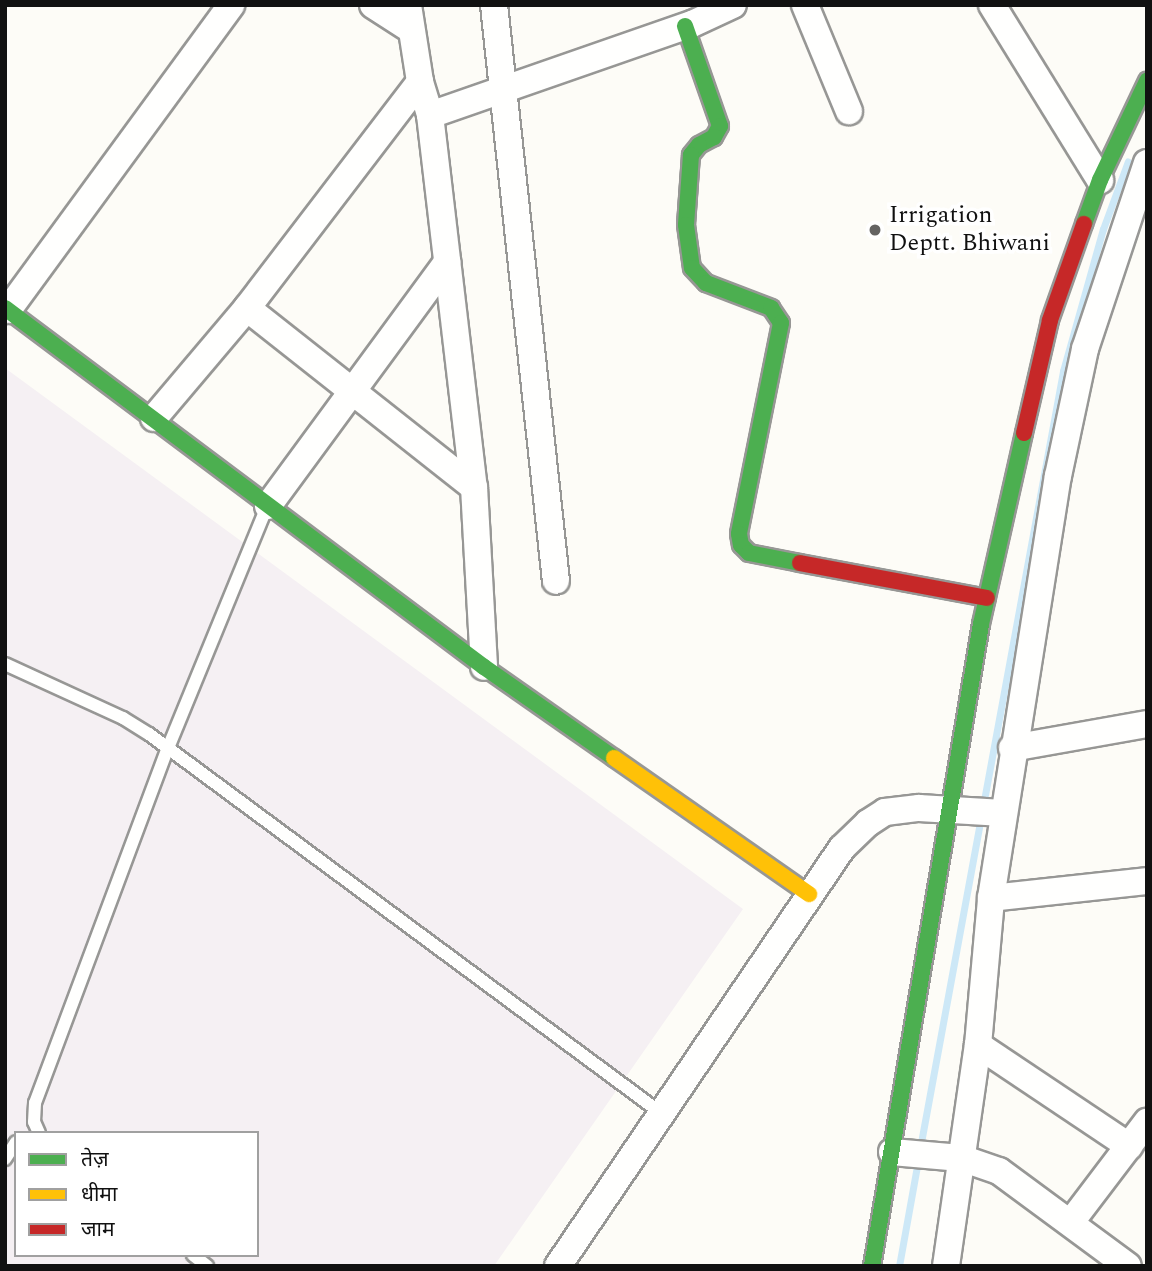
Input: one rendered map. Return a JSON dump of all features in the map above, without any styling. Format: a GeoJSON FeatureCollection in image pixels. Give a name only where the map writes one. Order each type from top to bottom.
{"type":"FeatureCollection","features":[{"type":"Feature","properties":{"kind":"street"},"geometry":{"type":"LineString","coordinates":[[231,5],[6,309],[485,667],[809,894]]}},
{"type":"Feature","properties":{"kind":"street"},"geometry":{"type":"LineString","coordinates":[[373,5],[409,17],[420,82],[430,115],[474,487],[485,667]]}},
{"type":"Feature","properties":{"kind":"street"},"geometry":{"type":"LineString","coordinates":[[494,5],[556,581]]}},
{"type":"Feature","properties":{"kind":"street"},"geometry":{"type":"LineString","coordinates":[[430,115],[502,91],[687,18],[733,5]]}},
{"type":"Feature","properties":{"kind":"street"},"geometry":{"type":"LineString","coordinates":[[805,5],[849,111]]}},
{"type":"Feature","properties":{"kind":"street"},"geometry":{"type":"LineString","coordinates":[[992,5],[1100,180]]}},
{"type":"Feature","properties":{"kind":"street"},"geometry":{"type":"LineString","coordinates":[[687,18],[720,126],[714,137],[694,149],[691,155],[686,225],[692,268],[706,283],[771,307],[781,323],[739,534],[741,545],[758,555],[987,598]]}},
{"type":"Feature","properties":{"kind":"street"},"geometry":{"type":"LineString","coordinates":[[872,1266],[909,1155],[978,813],[987,598],[1050,320],[1100,180],[1147,81]]}},
{"type":"Feature","properties":{"kind":"street"},"geometry":{"type":"LineString","coordinates":[[154,418],[247,308],[420,82]]}},
{"type":"Feature","properties":{"kind":"street"},"geometry":{"type":"LineString","coordinates":[[946,1266],[978,1045],[990,898],[978,813],[1012,748],[1058,475],[1085,349],[1147,163]]}},
{"type":"Feature","properties":{"kind":"street"},"geometry":{"type":"LineString","coordinates":[[268,506],[447,262]]}},
{"type":"Feature","properties":{"kind":"street"},"geometry":{"type":"LineString","coordinates":[[247,308],[474,487]]}},
{"type":"Feature","properties":{"kind":"street"},"geometry":{"type":"LineString","coordinates":[[1012,748],[1147,724]]}},
{"type":"Feature","properties":{"kind":"street"},"geometry":{"type":"LineString","coordinates":[[558,1266],[842,848],[868,823],[885,812],[903,808],[978,813]]}},
{"type":"Feature","properties":{"kind":"street"},"geometry":{"type":"LineString","coordinates":[[990,898],[1147,881]]}},
{"type":"Feature","properties":{"kind":"street"},"geometry":{"type":"LineString","coordinates":[[978,1045],[1129,1146]]}},
{"type":"Feature","properties":{"kind":"street"},"geometry":{"type":"LineString","coordinates":[[1071,1222],[1147,1122]]}},
{"type":"Feature","properties":{"kind":"street"},"geometry":{"type":"LineString","coordinates":[[909,1155],[961,1158],[999,1171],[1128,1266]]}},
{"type":"Feature","properties":{"kind":"lane"},"geometry":{"type":"LineString","coordinates":[[34,1130],[35,1103],[168,748],[268,506]]}},
{"type":"Feature","properties":{"kind":"lane"},"geometry":{"type":"LineString","coordinates":[[5,664],[123,718],[168,748],[661,1112]]}},
{"type":"Feature","properties":{"kind":"shaded area"},"geometry":{"type":"Polygon","coordinates":[[[5,368],[743,909],[494,1266],[5,1266],[5,368]]]}},
{"type":"Feature","properties":{"kind":"waterway"},"geometry":{"type":"LineString","coordinates":[[920,1148],[1063,371],[1103,229],[1128,161]]}},
{"type":"Feature","properties":{"kind":"waterway"},"geometry":{"type":"LineString","coordinates":[[899,1266],[918,1160]]}},
{"type":"Feature","properties":{"kind":"traffic: fast"},"geometry":{"type":"LineString","coordinates":[[685,26],[720,126],[714,137],[699,145],[691,155],[686,225],[692,268],[706,283],[771,308],[781,323],[739,534],[741,545],[749,553],[800,563]]}},
{"type":"Feature","properties":{"kind":"traffic: fast"},"geometry":{"type":"LineString","coordinates":[[1084,224],[1100,180],[1147,81]]}},
{"type":"Feature","properties":{"kind":"traffic: fast"},"geometry":{"type":"LineString","coordinates":[[5,308],[484,667],[614,758]]}},
{"type":"Feature","properties":{"kind":"traffic: fast"},"geometry":{"type":"LineString","coordinates":[[872,1266],[981,624],[1024,433]]}},
{"type":"Feature","properties":{"kind":"traffic: slow"},"geometry":{"type":"LineString","coordinates":[[614,758],[809,894]]}},
{"type":"Feature","properties":{"kind":"traffic: jam"},"geometry":{"type":"LineString","coordinates":[[1024,433],[1050,320],[1084,224]]}},
{"type":"Feature","properties":{"kind":"traffic: jam"},"geometry":{"type":"LineString","coordinates":[[800,563],[987,598]]}},
{"type":"Feature","properties":{"kind":"place","name":"Irrigation Deptt. Bhiwani"},"geometry":{"type":"Point","coordinates":[875,230]}}]}
